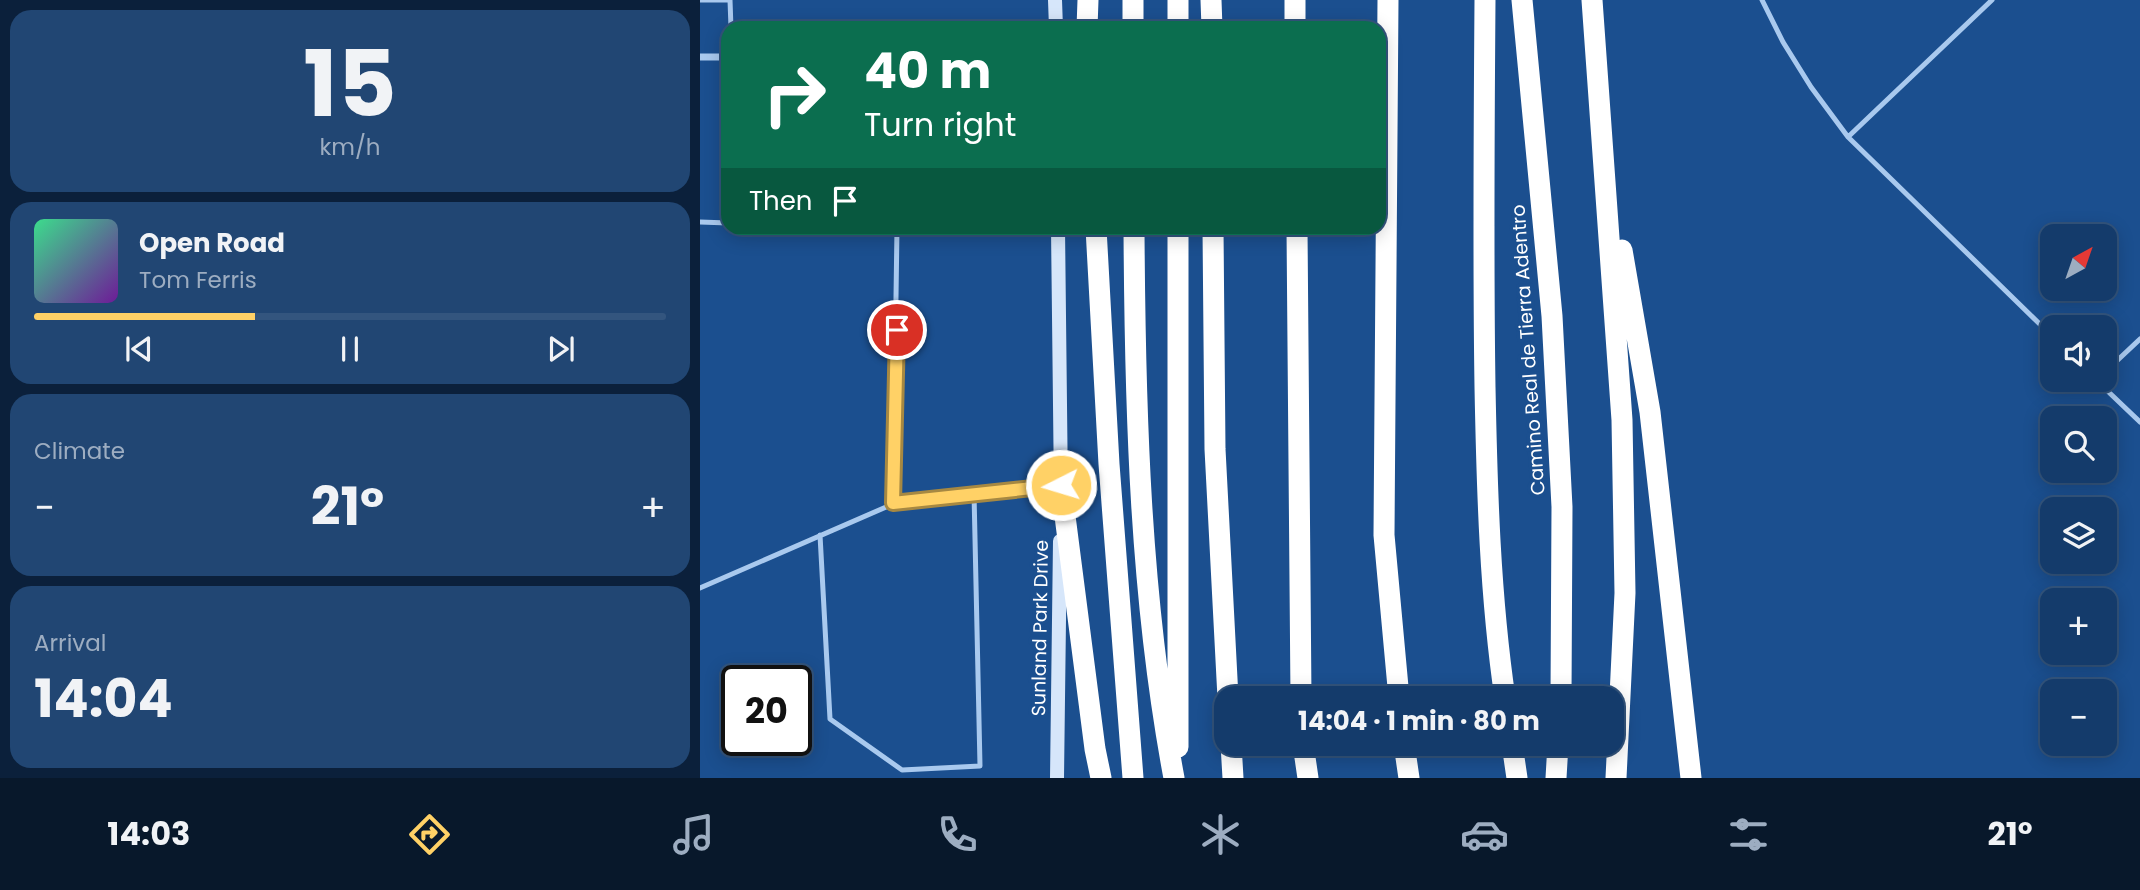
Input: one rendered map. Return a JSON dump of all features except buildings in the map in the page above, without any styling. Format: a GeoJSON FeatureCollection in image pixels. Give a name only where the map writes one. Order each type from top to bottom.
{"type":"FeatureCollection","features":[{"type":"Feature","properties":{"kind":"highway"},"geometry":{"type":"LineString","coordinates":[[1087,21],[1088,0]]}},
{"type":"Feature","properties":{"kind":"highway"},"geometry":{"type":"LineString","coordinates":[[1133,0],[1133,21]]}},
{"type":"Feature","properties":{"kind":"highway"},"geometry":{"type":"LineString","coordinates":[[1178,0],[1178,21]]}},
{"type":"Feature","properties":{"kind":"highway"},"geometry":{"type":"LineString","coordinates":[[1211,0],[1212,21]]}},
{"type":"Feature","properties":{"kind":"highway"},"geometry":{"type":"LineString","coordinates":[[1295,0],[1296,21]]}},
{"type":"Feature","properties":{"kind":"highway"},"geometry":{"type":"LineString","coordinates":[[1388,0],[1384,535],[1398,686]]}},
{"type":"Feature","properties":{"kind":"highway"},"geometry":{"type":"LineString","coordinates":[[1485,0],[1484,300],[1487,489],[1504,686]]}},
{"type":"Feature","properties":{"kind":"highway","name":"Camino Real de Tierra Adentro"},"geometry":{"type":"LineString","coordinates":[[1522,0],[1552,316],[1562,507],[1561,686]]}},
{"type":"Feature","properties":{"kind":"highway"},"geometry":{"type":"LineString","coordinates":[[1592,0],[1622,421],[1625,593],[1616,778]]}},
{"type":"Feature","properties":{"kind":"highway"},"geometry":{"type":"LineString","coordinates":[[1602,134],[1650,412],[1690,778]]}},
{"type":"Feature","properties":{"kind":"highway"},"geometry":{"type":"LineString","coordinates":[[1096,235],[1109,464],[1133,778]]}},
{"type":"Feature","properties":{"kind":"highway"},"geometry":{"type":"LineString","coordinates":[[1134,235],[1135,324],[1146,555],[1163,717],[1176,778]]}},
{"type":"Feature","properties":{"kind":"highway"},"geometry":{"type":"LineString","coordinates":[[1176,778],[1178,235]]}},
{"type":"Feature","properties":{"kind":"highway"},"geometry":{"type":"LineString","coordinates":[[1213,235],[1215,449],[1227,686]]}},
{"type":"Feature","properties":{"kind":"highway"},"geometry":{"type":"LineString","coordinates":[[1297,235],[1301,686]]}},
{"type":"Feature","properties":{"kind":"highway"},"geometry":{"type":"LineString","coordinates":[[1061,485],[1101,778]]}},
{"type":"Feature","properties":{"kind":"highway"},"geometry":{"type":"LineString","coordinates":[[1232,756],[1233,778]]}},
{"type":"Feature","properties":{"kind":"highway"},"geometry":{"type":"LineString","coordinates":[[1305,756],[1308,778]]}},
{"type":"Feature","properties":{"kind":"highway"},"geometry":{"type":"LineString","coordinates":[[1406,756],[1409,778]]}},
{"type":"Feature","properties":{"kind":"highway"},"geometry":{"type":"LineString","coordinates":[[1514,756],[1517,778]]}},
{"type":"Feature","properties":{"kind":"highway"},"geometry":{"type":"LineString","coordinates":[[1556,778],[1557,756]]}},
{"type":"Feature","properties":{"kind":"main road"},"geometry":{"type":"LineString","coordinates":[[1055,0],[1056,21]]}},
{"type":"Feature","properties":{"kind":"main road","name":"Sunland Park Drive"},"geometry":{"type":"LineString","coordinates":[[1057,778],[1061,485],[1058,235]]}},
{"type":"Feature","properties":{"kind":"street"},"geometry":{"type":"LineString","coordinates":[[700,57],[721,57]]}},
{"type":"Feature","properties":{"kind":"lane"},"geometry":{"type":"LineString","coordinates":[[700,0],[730,0],[731,21]]}},
{"type":"Feature","properties":{"kind":"lane"},"geometry":{"type":"LineString","coordinates":[[1762,0],[1783,42],[1811,87],[1848,137],[2040,324]]}},
{"type":"Feature","properties":{"kind":"lane"},"geometry":{"type":"LineString","coordinates":[[1848,137],[1992,0]]}},
{"type":"Feature","properties":{"kind":"lane"},"geometry":{"type":"LineString","coordinates":[[700,222],[721,223]]}},
{"type":"Feature","properties":{"kind":"lane"},"geometry":{"type":"LineString","coordinates":[[893,503],[897,235]]}},
{"type":"Feature","properties":{"kind":"lane"},"geometry":{"type":"LineString","coordinates":[[2117,361],[2140,339]]}},
{"type":"Feature","properties":{"kind":"lane"},"geometry":{"type":"LineString","coordinates":[[2109,392],[2140,422]]}},
{"type":"Feature","properties":{"kind":"lane"},"geometry":{"type":"LineString","coordinates":[[700,588],[893,503],[1061,485]]}},
{"type":"Feature","properties":{"kind":"lane"},"geometry":{"type":"LineString","coordinates":[[820,535],[830,719],[902,770],[980,766],[974,493]]}},
{"type":"Feature","properties":{"kind":"route"},"geometry":{"type":"LineString","coordinates":[[897,330],[893,503],[1061,485]]}}]}
